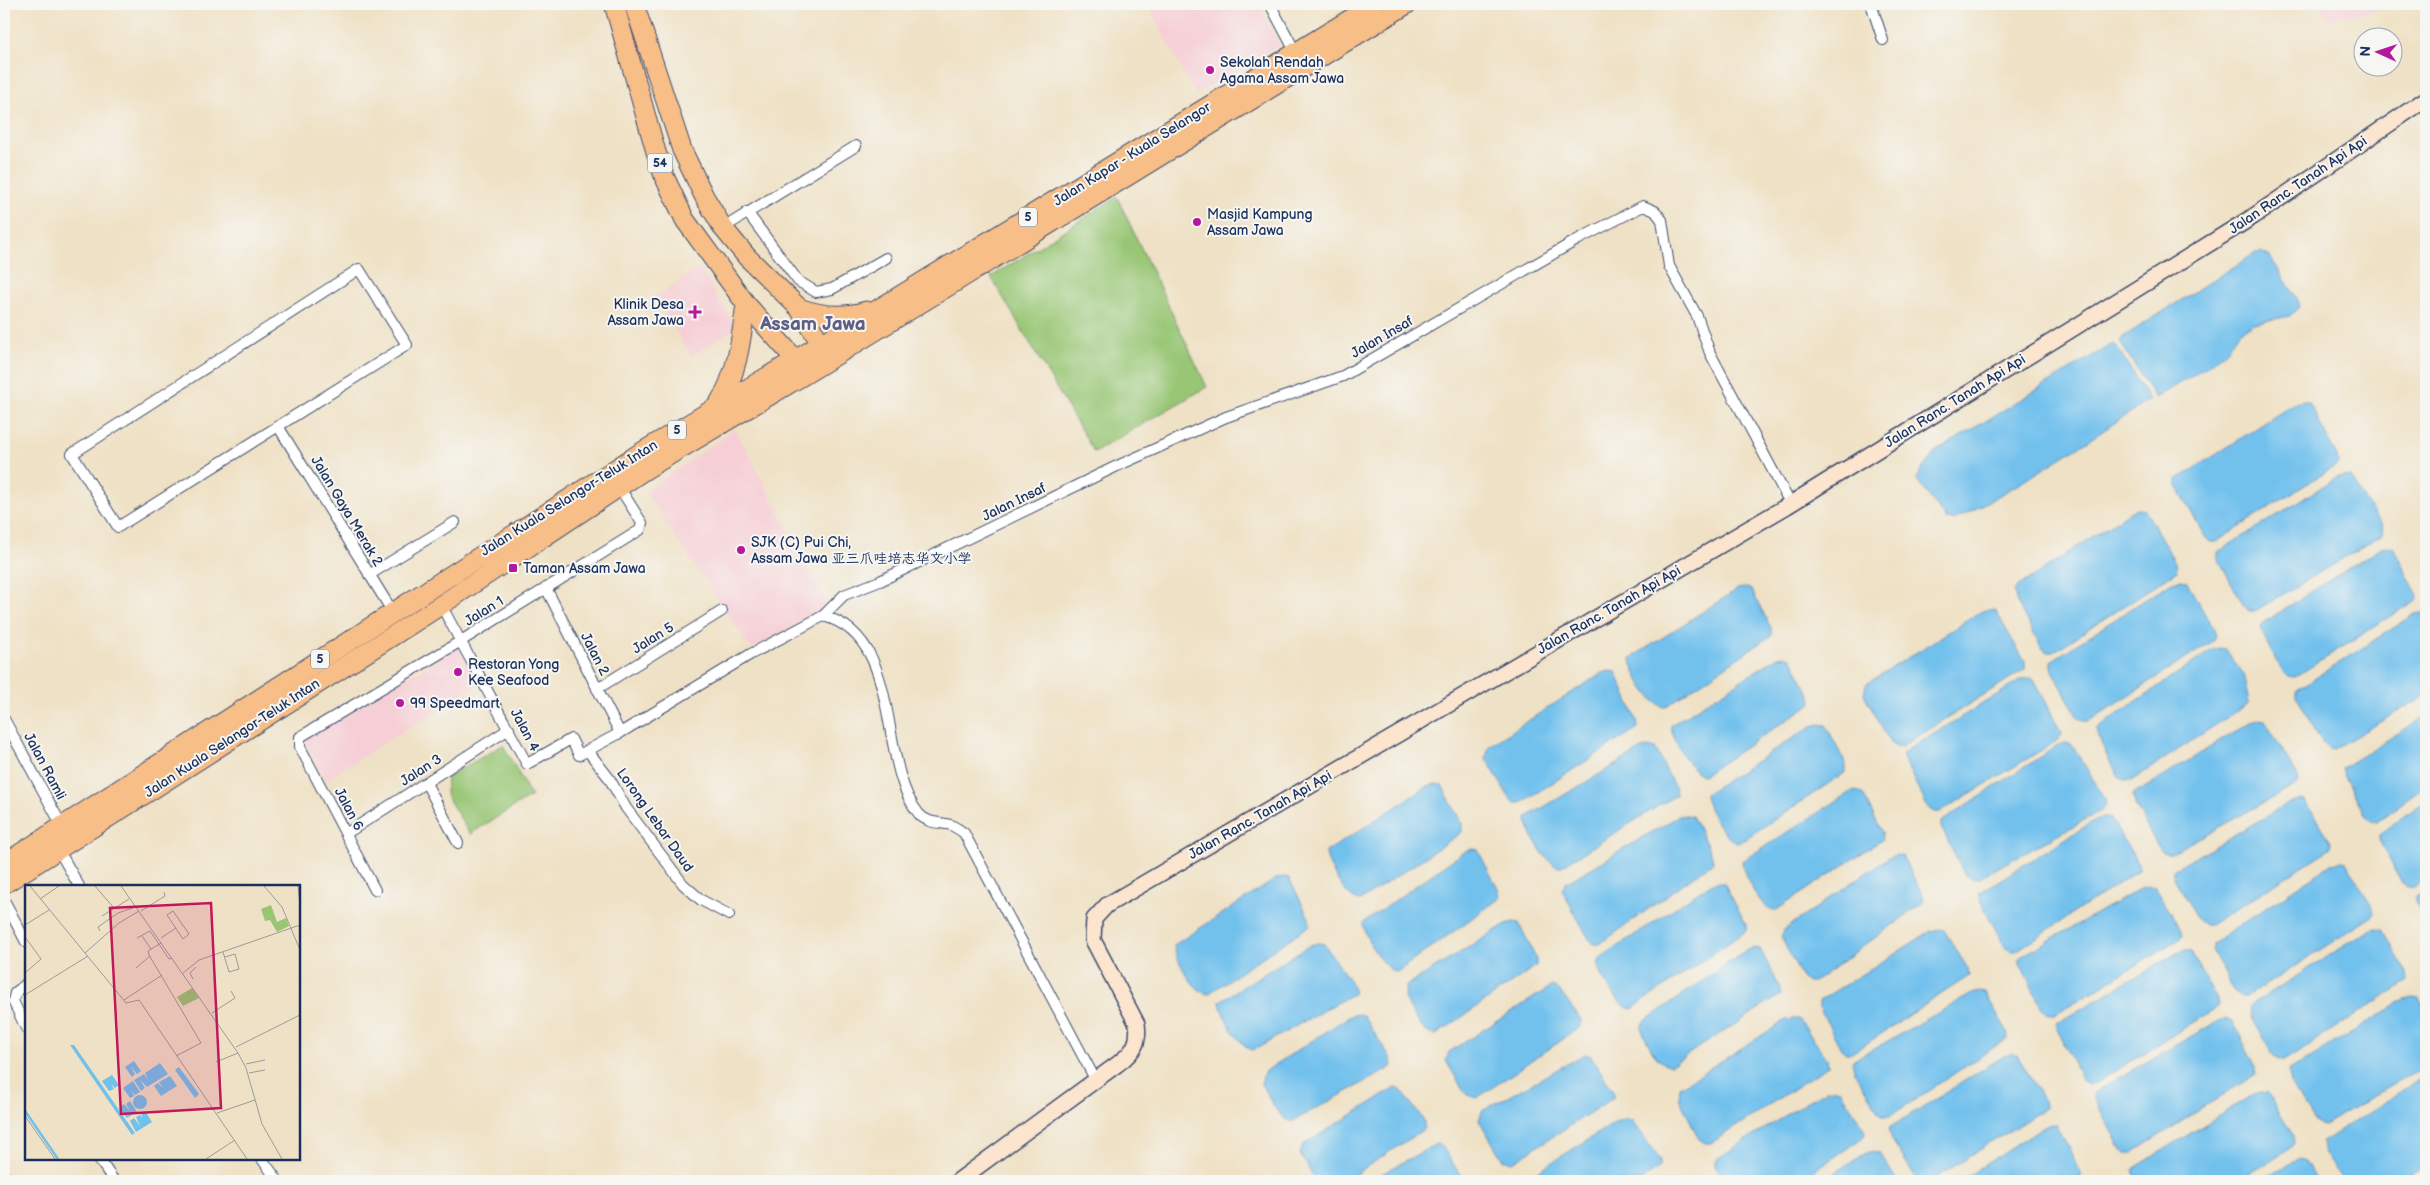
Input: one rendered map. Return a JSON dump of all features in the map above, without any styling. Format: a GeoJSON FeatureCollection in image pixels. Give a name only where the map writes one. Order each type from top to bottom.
{"type":"FeatureCollection","features":[{"type":"Feature","properties":{"kind":"highway","name":"54"},"geometry":{"type":"LineString","coordinates":[[614,4],[664,176],[685,220],[746,304],[796,366]]}},
{"type":"Feature","properties":{"kind":"highway","name":"54"},"geometry":{"type":"LineString","coordinates":[[634,4],[682,150],[723,228],[746,257],[799,308],[830,351]]}},
{"type":"Feature","properties":{"kind":"highway","name":"Jalan Kapar - Kuala Selangor"},"geometry":{"type":"LineString","coordinates":[[830,351],[886,304],[1375,4]]}},
{"type":"Feature","properties":{"kind":"highway","name":"Jalan Kapar - Kuala Selangor"},"geometry":{"type":"LineString","coordinates":[[796,366],[830,351],[1407,4]]}},
{"type":"Feature","properties":{"kind":"highway"},"geometry":{"type":"LineString","coordinates":[[717,406],[731,385],[740,346],[746,304]]}},
{"type":"Feature","properties":{"kind":"highway"},"geometry":{"type":"LineString","coordinates":[[799,308],[816,314],[839,316],[859,313],[886,304]]}},
{"type":"Feature","properties":{"kind":"highway","name":"Jalan Kuala Selangor-Teluk Intan"},"geometry":{"type":"LineString","coordinates":[[4,864],[392,611],[637,455],[717,406],[796,366]]}},
{"type":"Feature","properties":{"kind":"highway","name":"Jalan Kuala Selangor-Teluk Intan"},"geometry":{"type":"LineString","coordinates":[[4,884],[441,605],[619,487],[713,428],[796,366]]}},
{"type":"Feature","properties":{"kind":"street"},"geometry":{"type":"LineString","coordinates":[[1270,4],[1296,53]]}},
{"type":"Feature","properties":{"kind":"street"},"geometry":{"type":"LineString","coordinates":[[1871,4],[1883,40]]}},
{"type":"Feature","properties":{"kind":"street","name":"Jalan Ranc. Tanah Api Api"},"geometry":{"type":"LineString","coordinates":[[958,1181],[1134,1049],[1138,1033],[1137,1024],[1093,940],[1094,920],[1107,905],[1790,503],[2254,216],[2426,100]]}},
{"type":"Feature","properties":{"kind":"street"},"geometry":{"type":"LineString","coordinates":[[723,228],[856,146]]}},
{"type":"Feature","properties":{"kind":"street","name":"Jalan Insaf"},"geometry":{"type":"LineString","coordinates":[[822,616],[844,595],[851,591],[880,581],[1116,467],[1226,417],[1343,376],[1577,240],[1643,206],[1655,211],[1662,220],[1668,266],[1697,316],[1710,353],[1790,503]]}},
{"type":"Feature","properties":{"kind":"street"},"geometry":{"type":"LineString","coordinates":[[747,212],[798,281],[816,292],[832,289],[886,258]]}},
{"type":"Feature","properties":{"kind":"street"},"geometry":{"type":"LineString","coordinates":[[359,269],[407,345],[278,426],[118,527],[72,454],[359,269]]}},
{"type":"Feature","properties":{"kind":"street","name":"Jalan Gaya Merak 2"},"geometry":{"type":"LineString","coordinates":[[278,426],[392,611]]}},
{"type":"Feature","properties":{"kind":"street","name":"Jalan 1"},"geometry":{"type":"LineString","coordinates":[[299,740],[302,734],[461,641],[640,530],[642,523],[619,487]]}},
{"type":"Feature","properties":{"kind":"street"},"geometry":{"type":"LineString","coordinates":[[369,574],[455,522]]}},
{"type":"Feature","properties":{"kind":"street","name":"Jalan 2"},"geometry":{"type":"LineString","coordinates":[[546,588],[620,733]]}},
{"type":"Feature","properties":{"kind":"street","name":"Jalan 4"},"geometry":{"type":"LineString","coordinates":[[441,605],[527,764],[570,740],[578,755],[588,751]]}},
{"type":"Feature","properties":{"kind":"street","name":"Jalan 5"},"geometry":{"type":"LineString","coordinates":[[597,689],[722,611]]}},
{"type":"Feature","properties":{"kind":"street"},"geometry":{"type":"LineString","coordinates":[[588,751],[751,654],[822,616],[841,622],[867,650],[879,675],[897,760],[909,796],[918,813],[934,824],[952,826],[964,833],[1094,1079]]}},
{"type":"Feature","properties":{"kind":"street","name":"Jalan Ramli"},"geometry":{"type":"LineString","coordinates":[[4,719],[62,826]]}},
{"type":"Feature","properties":{"kind":"street","name":"Jalan 3"},"geometry":{"type":"LineString","coordinates":[[347,833],[509,729]]}},
{"type":"Feature","properties":{"kind":"street","name":"Jalan 6"},"geometry":{"type":"LineString","coordinates":[[299,740],[300,747],[347,833],[375,890]]}},
{"type":"Feature","properties":{"kind":"street","name":"Lorong Lebar Daud"},"geometry":{"type":"LineString","coordinates":[[588,751],[610,778],[626,808],[683,884],[701,900],[729,915]]}},
{"type":"Feature","properties":{"kind":"street"},"geometry":{"type":"LineString","coordinates":[[426,783],[458,843]]}},
{"type":"Feature","properties":{"kind":"street"},"geometry":{"type":"LineString","coordinates":[[58,850],[78,885]]}},
{"type":"Feature","properties":{"kind":"street"},"geometry":{"type":"LineString","coordinates":[[4,900],[25,940]]}},
{"type":"Feature","properties":{"kind":"street"},"geometry":{"type":"LineString","coordinates":[[25,985],[15,993],[13,1001],[25,1026]]}},
{"type":"Feature","properties":{"kind":"street"},"geometry":{"type":"LineString","coordinates":[[100,1160],[114,1181]]}},
{"type":"Feature","properties":{"kind":"street"},"geometry":{"type":"LineString","coordinates":[[263,1160],[278,1181]]}},
{"type":"Feature","properties":{"kind":"street"},"geometry":{"type":"LineString","coordinates":[[4,1175],[8,1181]]}},
{"type":"Feature","properties":{"kind":"shaded area","name":"Sekolah Rendah Agama Assam Jawa"},"geometry":{"type":"Polygon","coordinates":[[[1147,4],[1257,4],[1280,45],[1195,94],[1147,4]]]}},
{"type":"Feature","properties":{"kind":"shaded area"},"geometry":{"type":"Polygon","coordinates":[[[2321,4],[2409,4],[2328,19],[2321,4]]]}},
{"type":"Feature","properties":{"kind":"shaded area","name":"Klinik Desa Assam Jawa"},"geometry":{"type":"Polygon","coordinates":[[[699,268],[736,328],[691,356],[655,297],[699,268]]]}},
{"type":"Feature","properties":{"kind":"shaded area","name":"SJK (C) Pui Chi, Assam Jawa 亚三爪哇培志华文小学"},"geometry":{"type":"Polygon","coordinates":[[[735,428],[828,607],[751,649],[645,492],[735,428]]]}},
{"type":"Feature","properties":{"kind":"shaded area"},"geometry":{"type":"Polygon","coordinates":[[[458,647],[479,684],[325,780],[304,739],[458,647]]]}},
{"type":"Feature","properties":{"kind":"green space"},"geometry":{"type":"Polygon","coordinates":[[[1117,197],[1207,387],[1094,452],[991,277],[1117,197]]]}},
{"type":"Feature","properties":{"kind":"green space"},"geometry":{"type":"Polygon","coordinates":[[[503,745],[531,796],[470,834],[446,795],[447,777],[503,745]]]}},
{"type":"Feature","properties":{"kind":"water"},"geometry":{"type":"Polygon","coordinates":[[[2261,252],[2270,257],[2298,300],[2299,307],[2290,316],[2254,323],[2240,331],[2226,351],[2209,365],[2155,398],[2120,342],[2123,337],[2254,254],[2261,252]]]}},
{"type":"Feature","properties":{"kind":"water"},"geometry":{"type":"Polygon","coordinates":[[[2112,344],[2117,347],[2149,400],[2077,448],[2004,493],[1954,520],[1946,519],[1917,480],[1922,469],[1935,452],[2112,344]]]}},
{"type":"Feature","properties":{"kind":"water"},"geometry":{"type":"Polygon","coordinates":[[[2309,402],[2337,457],[2338,464],[2216,542],[2210,542],[2205,537],[2177,486],[2177,480],[2295,403],[2309,402]]]}},
{"type":"Feature","properties":{"kind":"water"},"geometry":{"type":"Polygon","coordinates":[[[2350,477],[2381,525],[2383,532],[2379,537],[2255,611],[2249,611],[2244,606],[2218,558],[2218,552],[2336,478],[2350,477]]]}},
{"type":"Feature","properties":{"kind":"water"},"geometry":{"type":"Polygon","coordinates":[[[2145,510],[2176,564],[2177,571],[2053,652],[2047,652],[2042,648],[2017,603],[2014,591],[2017,587],[2131,511],[2145,510]]]}},
{"type":"Feature","properties":{"kind":"water"},"geometry":{"type":"Polygon","coordinates":[[[2393,547],[2416,592],[2417,599],[2295,677],[2286,674],[2270,649],[2261,624],[2380,548],[2393,547]]]}},
{"type":"Feature","properties":{"kind":"water"},"geometry":{"type":"Polygon","coordinates":[[[2186,581],[2214,630],[2216,636],[2212,642],[2089,721],[2083,721],[2077,716],[2051,667],[2051,661],[2172,582],[2186,581]]]}},
{"type":"Feature","properties":{"kind":"water"},"geometry":{"type":"Polygon","coordinates":[[[1738,589],[1751,589],[1771,628],[1772,635],[1665,707],[1654,701],[1638,679],[1631,658],[1738,589]]]}},
{"type":"Feature","properties":{"kind":"water"},"geometry":{"type":"Polygon","coordinates":[[[1995,610],[2025,662],[2025,669],[1901,747],[1896,747],[1890,743],[1864,694],[1866,684],[1982,611],[1995,610]]]}},
{"type":"Feature","properties":{"kind":"water"},"geometry":{"type":"Polygon","coordinates":[[[2426,613],[2426,695],[2334,749],[2329,749],[2323,744],[2297,696],[2297,690],[2415,614],[2426,613]]]}},
{"type":"Feature","properties":{"kind":"water"},"geometry":{"type":"Polygon","coordinates":[[[2225,649],[2243,673],[2249,703],[2131,781],[2122,779],[2113,768],[2106,754],[2097,728],[2212,650],[2225,649]]]}},
{"type":"Feature","properties":{"kind":"water"},"geometry":{"type":"Polygon","coordinates":[[[1778,657],[1791,657],[1811,696],[1812,703],[1704,775],[1699,773],[1688,763],[1678,747],[1671,725],[1778,657]]]}},
{"type":"Feature","properties":{"kind":"water"},"geometry":{"type":"Polygon","coordinates":[[[1616,672],[1637,721],[1638,728],[1521,803],[1515,803],[1510,799],[1486,758],[1489,746],[1602,673],[1616,672]]]}},
{"type":"Feature","properties":{"kind":"water"},"geometry":{"type":"Polygon","coordinates":[[[2034,679],[2062,734],[2058,740],[1940,812],[1934,812],[1928,808],[1903,758],[1903,753],[2021,680],[2034,679]]]}},
{"type":"Feature","properties":{"kind":"water"},"geometry":{"type":"Polygon","coordinates":[[[2426,716],[2426,786],[2377,821],[2371,821],[2366,816],[2342,768],[2426,716]]]}},
{"type":"Feature","properties":{"kind":"water"},"geometry":{"type":"Polygon","coordinates":[[[2265,721],[2297,775],[2298,782],[2293,787],[2171,853],[2165,853],[2159,849],[2136,807],[2133,795],[2251,722],[2265,721]]]}},
{"type":"Feature","properties":{"kind":"water"},"geometry":{"type":"Polygon","coordinates":[[[1826,725],[1846,765],[1846,772],[1739,843],[1728,837],[1712,815],[1705,794],[1812,726],[1826,725]]]}},
{"type":"Feature","properties":{"kind":"water"},"geometry":{"type":"Polygon","coordinates":[[[2072,744],[2105,799],[2106,806],[2101,811],[1977,879],[1971,879],[1965,875],[1941,827],[1941,822],[2058,745],[2072,744]]]}},
{"type":"Feature","properties":{"kind":"water"},"geometry":{"type":"Polygon","coordinates":[[[1655,748],[1675,788],[1676,795],[1560,867],[1550,861],[1534,839],[1527,817],[1642,749],[1655,748]]]}},
{"type":"Feature","properties":{"kind":"water"},"geometry":{"type":"Polygon","coordinates":[[[1442,785],[1462,824],[1462,832],[1360,901],[1349,895],[1333,873],[1326,852],[1428,786],[1442,785]]]}},
{"type":"Feature","properties":{"kind":"water"},"geometry":{"type":"Polygon","coordinates":[[[1856,791],[1862,793],[1882,832],[1883,839],[1775,911],[1764,905],[1749,883],[1742,861],[1849,793],[1856,791]]]}},
{"type":"Feature","properties":{"kind":"water"},"geometry":{"type":"Polygon","coordinates":[[[2426,800],[2426,879],[2414,886],[2409,886],[2402,883],[2379,840],[2379,834],[2426,800]]]}},
{"type":"Feature","properties":{"kind":"water"},"geometry":{"type":"Polygon","coordinates":[[[2305,801],[2331,841],[2331,848],[2210,925],[2204,925],[2198,920],[2173,876],[2173,870],[2291,802],[2305,801]]]}},
{"type":"Feature","properties":{"kind":"water"},"geometry":{"type":"Polygon","coordinates":[[[1679,816],[1692,816],[1712,855],[1713,862],[1600,944],[1594,944],[1589,939],[1562,890],[1566,883],[1679,816]]]}},
{"type":"Feature","properties":{"kind":"water"},"geometry":{"type":"Polygon","coordinates":[[[2097,819],[2111,819],[2138,863],[2139,870],[2016,951],[2011,951],[2005,947],[1982,904],[1979,893],[2097,819]]]}},
{"type":"Feature","properties":{"kind":"water"},"geometry":{"type":"Polygon","coordinates":[[[1478,850],[1499,891],[1500,898],[1397,972],[1386,966],[1370,944],[1363,923],[1465,851],[1478,850]]]}},
{"type":"Feature","properties":{"kind":"water"},"geometry":{"type":"Polygon","coordinates":[[[1902,856],[1923,895],[1924,902],[1814,982],[1808,982],[1802,978],[1781,937],[1784,930],[1889,857],[1902,856]]]}},
{"type":"Feature","properties":{"kind":"water"},"geometry":{"type":"Polygon","coordinates":[[[2346,862],[2373,908],[2374,915],[2247,997],[2241,997],[2235,993],[2212,950],[2212,944],[2333,863],[2346,862]]]}},
{"type":"Feature","properties":{"kind":"water"},"geometry":{"type":"Polygon","coordinates":[[[1289,878],[1309,918],[1310,925],[1208,994],[1197,988],[1181,966],[1174,945],[1276,879],[1289,878]]]}},
{"type":"Feature","properties":{"kind":"water"},"geometry":{"type":"Polygon","coordinates":[[[1724,883],[1746,924],[1746,931],[1632,1009],[1628,1008],[1608,987],[1601,975],[1599,970],[1600,958],[1711,884],[1724,883]]]}},
{"type":"Feature","properties":{"kind":"water"},"geometry":{"type":"Polygon","coordinates":[[[2155,887],[2181,930],[2182,937],[2055,1014],[2049,1014],[2043,1010],[2020,963],[2020,957],[2141,888],[2155,887]]]}},
{"type":"Feature","properties":{"kind":"water"},"geometry":{"type":"Polygon","coordinates":[[[2426,890],[2426,921],[2415,902],[2415,896],[2426,890]]]}},
{"type":"Feature","properties":{"kind":"water"},"geometry":{"type":"Polygon","coordinates":[[[1519,923],[1536,959],[1536,966],[1436,1035],[1426,1031],[1417,1021],[1404,998],[1406,986],[1506,924],[1519,923]]]}},
{"type":"Feature","properties":{"kind":"water"},"geometry":{"type":"Polygon","coordinates":[[[2383,929],[2407,974],[2408,981],[2285,1060],[2280,1060],[2274,1056],[2252,1018],[2249,1006],[2370,930],[2383,929]]]}},
{"type":"Feature","properties":{"kind":"water"},"geometry":{"type":"Polygon","coordinates":[[[1944,930],[1968,969],[1969,976],[1852,1053],[1846,1053],[1841,1049],[1819,1007],[1819,1001],[1931,931],[1944,930]]]}},
{"type":"Feature","properties":{"kind":"water"},"geometry":{"type":"Polygon","coordinates":[[[1324,944],[1353,986],[1354,993],[1254,1050],[1243,1044],[1227,1022],[1220,1001],[1310,945],[1324,944]]]}},
{"type":"Feature","properties":{"kind":"water"},"geometry":{"type":"Polygon","coordinates":[[[1760,949],[1780,988],[1781,995],[1671,1065],[1656,1057],[1641,1028],[1645,1021],[1747,950],[1760,949]]]}},
{"type":"Feature","properties":{"kind":"water"},"geometry":{"type":"Polygon","coordinates":[[[2191,952],[2217,1000],[2218,1007],[2094,1084],[2088,1084],[2082,1080],[2057,1029],[2057,1023],[2177,953],[2191,952]]]}},
{"type":"Feature","properties":{"kind":"water"},"geometry":{"type":"Polygon","coordinates":[[[1552,986],[1558,989],[1581,1020],[1581,1027],[1477,1098],[1466,1094],[1446,1061],[1449,1052],[1552,986]]]}},
{"type":"Feature","properties":{"kind":"water"},"geometry":{"type":"Polygon","coordinates":[[[1985,993],[2007,1031],[2008,1038],[1890,1116],[1884,1116],[1879,1112],[1855,1073],[1852,1061],[1972,994],[1985,993]]]}},
{"type":"Feature","properties":{"kind":"water"},"geometry":{"type":"Polygon","coordinates":[[[2419,999],[2426,1011],[2426,1066],[2324,1125],[2313,1120],[2291,1083],[2288,1071],[2405,1000],[2419,999]]]}},
{"type":"Feature","properties":{"kind":"water"},"geometry":{"type":"Polygon","coordinates":[[[1363,1015],[1391,1059],[1392,1066],[1293,1121],[1283,1117],[1274,1107],[1261,1084],[1264,1072],[1350,1016],[1363,1015]]]}},
{"type":"Feature","properties":{"kind":"water"},"geometry":{"type":"Polygon","coordinates":[[[1799,1019],[1827,1059],[1828,1066],[1711,1143],[1705,1143],[1699,1139],[1679,1098],[1680,1087],[1786,1020],[1799,1019]]]}},
{"type":"Feature","properties":{"kind":"water"},"geometry":{"type":"Polygon","coordinates":[[[2232,1020],[2256,1067],[2256,1074],[2132,1153],[2126,1153],[2120,1148],[2094,1098],[2094,1092],[2218,1021],[2232,1020]]]}},
{"type":"Feature","properties":{"kind":"water"},"geometry":{"type":"Polygon","coordinates":[[[1585,1054],[1591,1056],[1613,1091],[1613,1098],[1513,1162],[1502,1159],[1479,1120],[1482,1111],[1585,1054]]]}},
{"type":"Feature","properties":{"kind":"water"},"geometry":{"type":"Polygon","coordinates":[[[2017,1055],[2044,1101],[2045,1108],[1931,1181],[1918,1181],[1892,1140],[1889,1128],[2004,1056],[2017,1055]]]}},
{"type":"Feature","properties":{"kind":"water"},"geometry":{"type":"Polygon","coordinates":[[[2426,1075],[2426,1164],[2398,1181],[2343,1181],[2323,1151],[2322,1142],[2426,1075]]]}},
{"type":"Feature","properties":{"kind":"water"},"geometry":{"type":"Polygon","coordinates":[[[1395,1088],[1401,1090],[1424,1121],[1424,1129],[1345,1181],[1316,1181],[1300,1154],[1303,1145],[1395,1088]]]}},
{"type":"Feature","properties":{"kind":"water"},"geometry":{"type":"Polygon","coordinates":[[[1826,1090],[1840,1090],[1864,1128],[1865,1135],[1860,1140],[1798,1181],[1724,1181],[1715,1166],[1715,1160],[1826,1090]]]}},
{"type":"Feature","properties":{"kind":"water"},"geometry":{"type":"Polygon","coordinates":[[[2267,1093],[2294,1137],[2295,1144],[2290,1148],[2237,1181],[2137,1181],[2133,1169],[2254,1094],[2267,1093]]]}},
{"type":"Feature","properties":{"kind":"water"},"geometry":{"type":"Polygon","coordinates":[[[1632,1120],[1660,1160],[1660,1167],[1641,1181],[1522,1181],[1618,1121],[1632,1120]]]}},
{"type":"Feature","properties":{"kind":"water"},"geometry":{"type":"Polygon","coordinates":[[[2057,1125],[2081,1173],[2081,1181],[1960,1181],[2044,1126],[2057,1125]]]}},
{"type":"Feature","properties":{"kind":"water"},"geometry":{"type":"Polygon","coordinates":[[[1436,1144],[1442,1146],[1464,1181],[1369,1181],[1436,1144]]]}},
{"type":"Feature","properties":{"kind":"water"},"geometry":{"type":"Polygon","coordinates":[[[1879,1152],[1897,1181],[1823,1181],[1866,1153],[1879,1152]]]}},
{"type":"Feature","properties":{"kind":"water"},"geometry":{"type":"Polygon","coordinates":[[[2299,1159],[2305,1161],[2317,1181],[2260,1181],[2299,1159]]]}},
{"type":"Feature","properties":{"kind":"place","name":"Sekolah Rendah Agama Assam Jawa"},"geometry":{"type":"Point","coordinates":[1210,70]}},
{"type":"Feature","properties":{"kind":"place","name":"Masjid Kampung Assam Jawa"},"geometry":{"type":"Point","coordinates":[1197,222]}},
{"type":"Feature","properties":{"kind":"place","name":"Klinik Desa Assam Jawa"},"geometry":{"type":"Point","coordinates":[695,312]}},
{"type":"Feature","properties":{"kind":"place","name":"SJK (C) Pui Chi, Assam Jawa 亚三爪哇培志华文小学"},"geometry":{"type":"Point","coordinates":[741,550]}},
{"type":"Feature","properties":{"kind":"place","name":"Taman Assam Jawa"},"geometry":{"type":"Point","coordinates":[513,568]}},
{"type":"Feature","properties":{"kind":"place","name":"Restoran Yong Kee Seafood"},"geometry":{"type":"Point","coordinates":[458,672]}},
{"type":"Feature","properties":{"kind":"place","name":"99 Speedmart"},"geometry":{"type":"Point","coordinates":[400,703]}},
{"type":"Feature","properties":{"kind":"district","name":"Assam Jawa"},"geometry":{"type":"Point","coordinates":[813,324]}}]}
